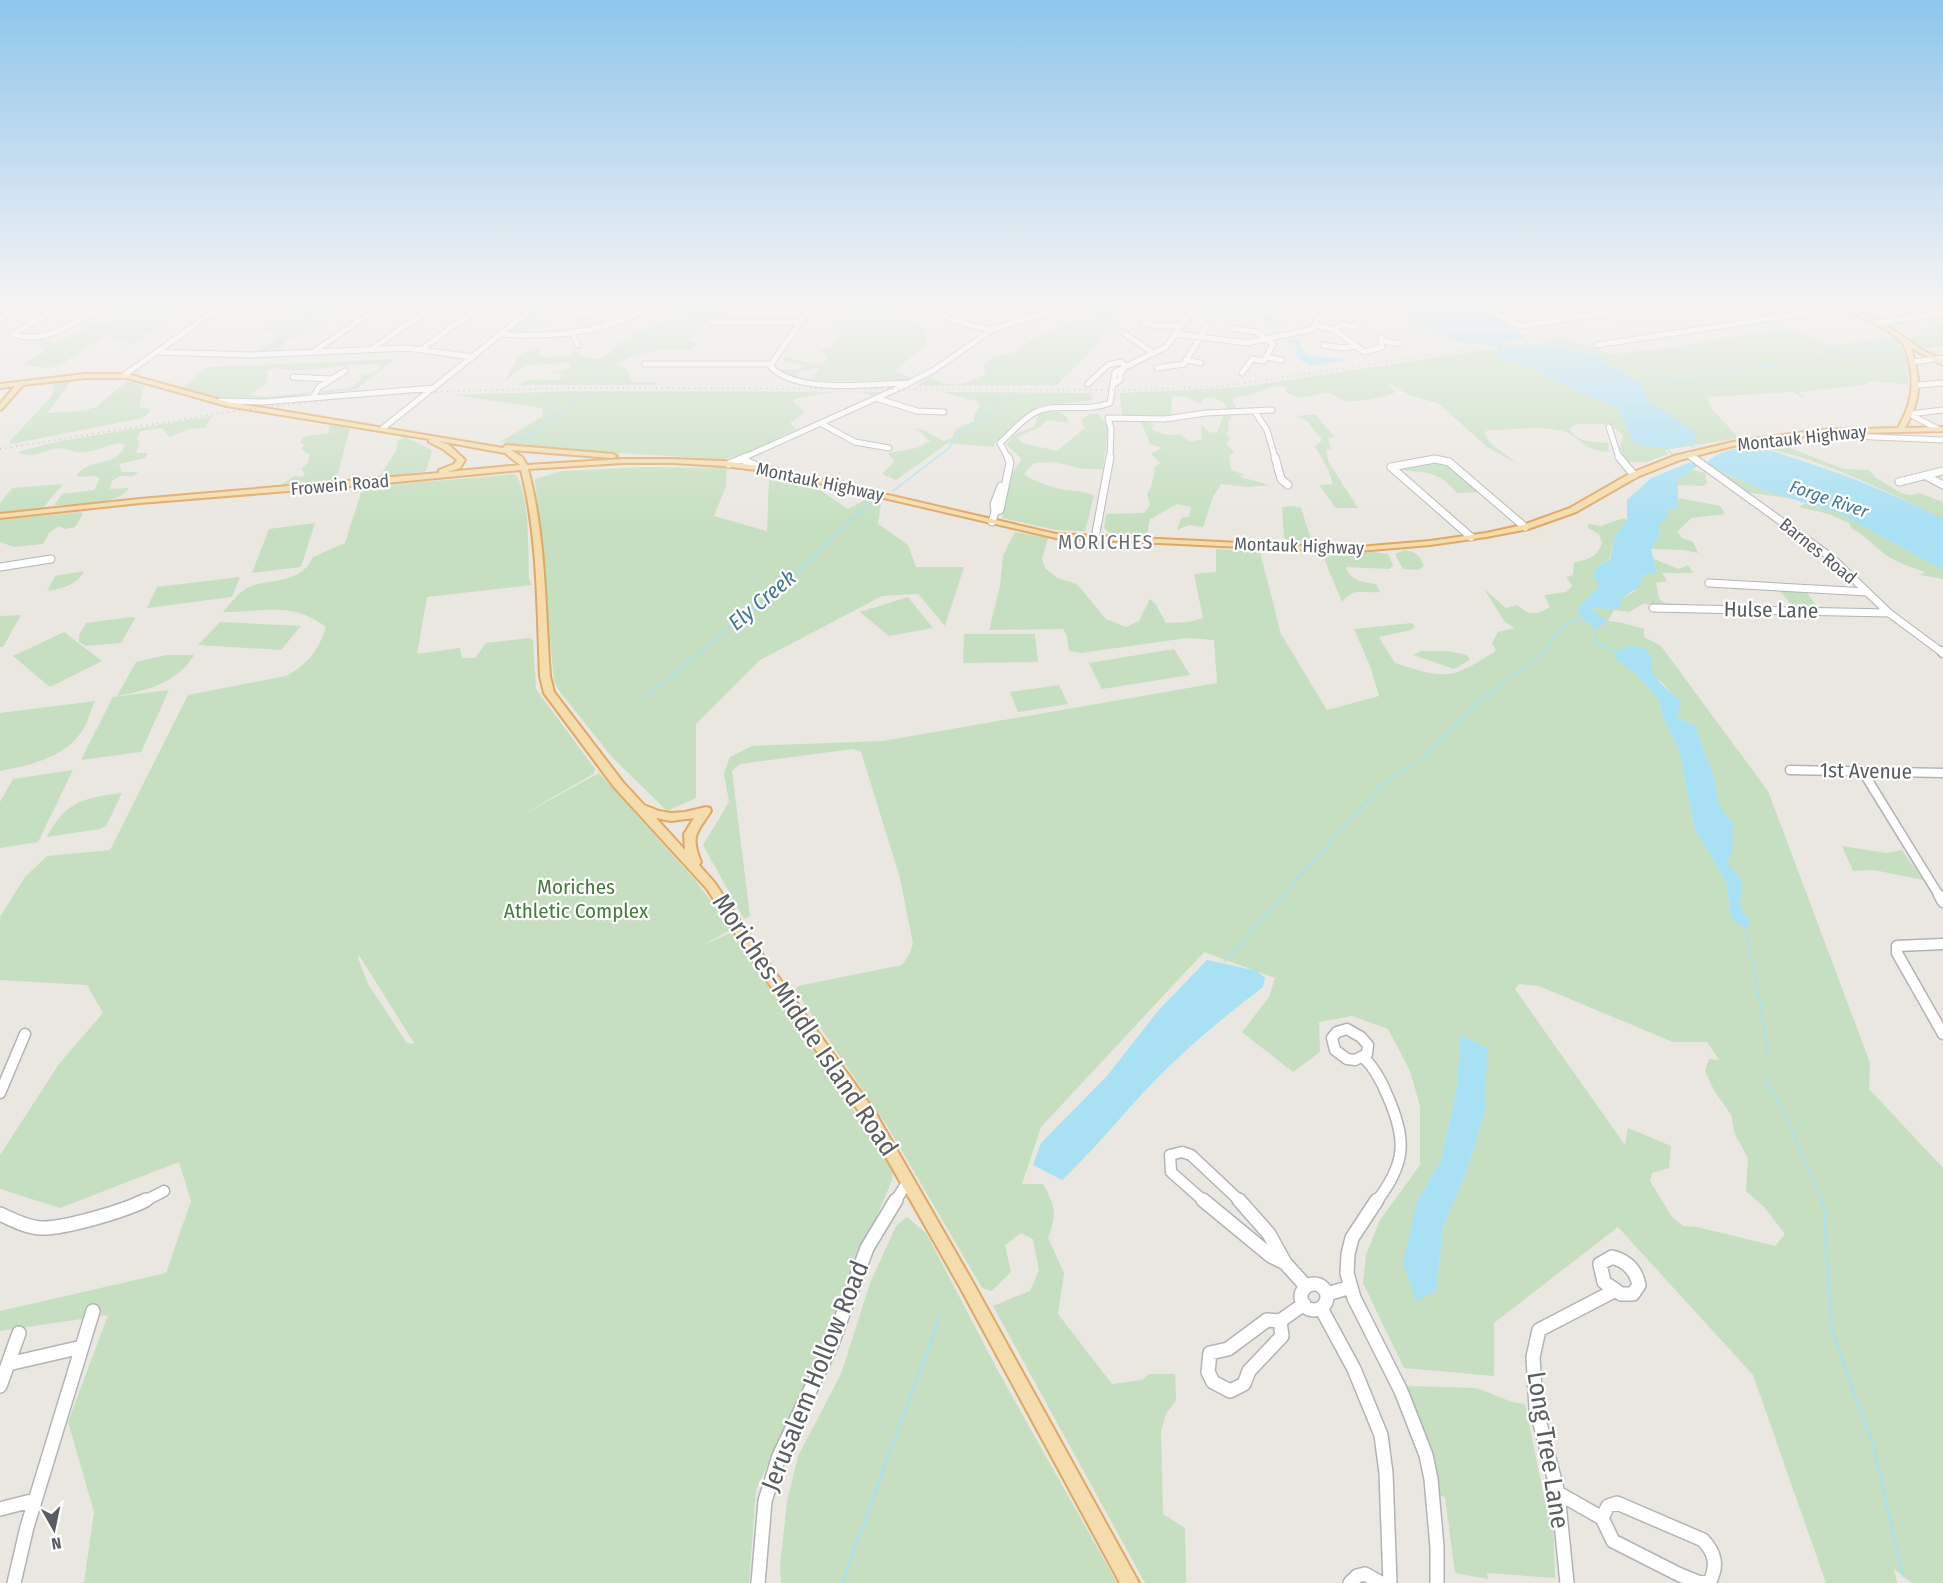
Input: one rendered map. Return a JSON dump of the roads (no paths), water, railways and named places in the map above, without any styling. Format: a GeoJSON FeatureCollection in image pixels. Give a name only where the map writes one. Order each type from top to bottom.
{"type":"FeatureCollection","features":[{"type":"Feature","properties":{"kind":"main road"},"geometry":{"type":"LineString","coordinates":[[0,386],[85,376],[123,376],[143,379],[214,401],[467,442],[536,451],[680,461]]}},
{"type":"Feature","properties":{"kind":"main road"},"geometry":{"type":"LineString","coordinates":[[1901,429],[1917,397],[1916,376]]}},
{"type":"Feature","properties":{"kind":"main road"},"geometry":{"type":"LineString","coordinates":[[0,408],[21,383]]}},
{"type":"Feature","properties":{"kind":"main road","name":"Montauk Highway"},"geometry":{"type":"LineString","coordinates":[[680,461],[765,469],[1056,536],[1347,550],[1470,537],[1525,527],[1573,510],[1634,475],[1689,455],[1733,444],[1787,435],[1942,429]]}},
{"type":"Feature","properties":{"kind":"main road"},"geometry":{"type":"LineString","coordinates":[[410,478],[445,471],[462,461],[446,447],[418,434]]}},
{"type":"Feature","properties":{"kind":"main road"},"geometry":{"type":"LineString","coordinates":[[467,442],[510,452],[525,468]]}},
{"type":"Feature","properties":{"kind":"main road","name":"Frowein Road"},"geometry":{"type":"LineString","coordinates":[[0,516],[619,460],[680,461]]}},
{"type":"Feature","properties":{"kind":"main road","name":"Moriches-Middle Island Road"},"geometry":{"type":"LineString","coordinates":[[525,468],[532,497],[537,541],[546,686],[606,769],[635,804],[699,870],[718,894],[755,954],[857,1096],[908,1181],[1130,1583]]}},
{"type":"Feature","properties":{"kind":"main road"},"geometry":{"type":"LineString","coordinates":[[635,804],[655,815],[670,819],[703,811],[687,840],[699,870]]}},
{"type":"Feature","properties":{"kind":"street"},"geometry":{"type":"LineString","coordinates":[[313,397],[318,388],[336,376]]}},
{"type":"Feature","properties":{"kind":"street"},"geometry":{"type":"LineString","coordinates":[[383,428],[449,376]]}},
{"type":"Feature","properties":{"kind":"street"},"geometry":{"type":"LineString","coordinates":[[778,376],[796,382],[908,383]]}},
{"type":"Feature","properties":{"kind":"street"},"geometry":{"type":"LineString","coordinates":[[729,464],[879,399],[921,376]]}},
{"type":"Feature","properties":{"kind":"street"},"geometry":{"type":"LineString","coordinates":[[1088,384],[1097,376]]}},
{"type":"Feature","properties":{"kind":"street"},"geometry":{"type":"LineString","coordinates":[[992,522],[995,512],[1000,510],[1010,463],[1000,443],[1035,412],[1087,410],[1104,406],[1113,399],[1117,376]]}},
{"type":"Feature","properties":{"kind":"street"},"geometry":{"type":"LineString","coordinates":[[293,377],[330,379]]}},
{"type":"Feature","properties":{"kind":"street"},"geometry":{"type":"LineString","coordinates":[[1918,385],[1943,383]]}},
{"type":"Feature","properties":{"kind":"street"},"geometry":{"type":"LineString","coordinates":[[214,401],[258,403],[434,388]]}},
{"type":"Feature","properties":{"kind":"street"},"geometry":{"type":"LineString","coordinates":[[879,399],[917,411],[944,412]]}},
{"type":"Feature","properties":{"kind":"street"},"geometry":{"type":"LineString","coordinates":[[1095,538],[1110,459],[1112,425],[1108,418],[1165,419],[1206,413],[1272,410]]}},
{"type":"Feature","properties":{"kind":"street"},"geometry":{"type":"LineString","coordinates":[[1910,414],[1943,410]]}},
{"type":"Feature","properties":{"kind":"street"},"geometry":{"type":"LineString","coordinates":[[1255,412],[1267,430],[1281,479],[1288,485]]}},
{"type":"Feature","properties":{"kind":"street"},"geometry":{"type":"LineString","coordinates":[[1910,414],[1942,429]]}},
{"type":"Feature","properties":{"kind":"street"},"geometry":{"type":"LineString","coordinates":[[822,424],[855,442],[889,448]]}},
{"type":"Feature","properties":{"kind":"street"},"geometry":{"type":"LineString","coordinates":[[1609,428],[1620,461],[1634,475]]}},
{"type":"Feature","properties":{"kind":"street"},"geometry":{"type":"LineString","coordinates":[[1901,429],[1906,437]]}},
{"type":"Feature","properties":{"kind":"street"},"geometry":{"type":"LineString","coordinates":[[1852,436],[1943,440]]}},
{"type":"Feature","properties":{"kind":"street","name":"Barnes Road"},"geometry":{"type":"LineString","coordinates":[[1689,455],[1832,558],[1889,613],[1943,653]]}},
{"type":"Feature","properties":{"kind":"street"},"geometry":{"type":"LineString","coordinates":[[746,457],[745,461],[765,469]]}},
{"type":"Feature","properties":{"kind":"street"},"geometry":{"type":"LineString","coordinates":[[1470,537],[1392,466],[1435,459],[1449,462],[1525,527]]}},
{"type":"Feature","properties":{"kind":"street"},"geometry":{"type":"LineString","coordinates":[[1899,482],[1943,471]]}},
{"type":"Feature","properties":{"kind":"street"},"geometry":{"type":"LineString","coordinates":[[1926,476],[1943,485]]}},
{"type":"Feature","properties":{"kind":"street"},"geometry":{"type":"LineString","coordinates":[[0,567],[51,559]]}},
{"type":"Feature","properties":{"kind":"street"},"geometry":{"type":"LineString","coordinates":[[1709,583],[1868,592]]}},
{"type":"Feature","properties":{"kind":"street","name":"Hulse Lane"},"geometry":{"type":"LineString","coordinates":[[1653,608],[1889,613]]}},
{"type":"Feature","properties":{"kind":"street","name":"1st Avenue"},"geometry":{"type":"LineString","coordinates":[[1790,770],[1943,773]]}},
{"type":"Feature","properties":{"kind":"street"},"geometry":{"type":"LineString","coordinates":[[1863,772],[1943,902]]}},
{"type":"Feature","properties":{"kind":"street"},"geometry":{"type":"LineString","coordinates":[[1943,944],[1911,943],[1898,946],[1898,953],[1943,1034]]}},
{"type":"Feature","properties":{"kind":"street"},"geometry":{"type":"LineString","coordinates":[[0,1093],[25,1034]]}},
{"type":"Feature","properties":{"kind":"street"},"geometry":{"type":"LineString","coordinates":[[1364,1057],[1378,1073],[1399,1122],[1402,1146],[1396,1171],[1350,1238],[1346,1257],[1350,1287],[1397,1381],[1425,1456],[1431,1478],[1439,1561],[1437,1583]]}},
{"type":"Feature","properties":{"kind":"street"},"geometry":{"type":"LineString","coordinates":[[1285,1263],[1279,1246],[1268,1231],[1194,1157],[1187,1152],[1179,1151],[1170,1155],[1172,1172],[1179,1180],[1271,1256],[1285,1263],[1305,1285]]}},
{"type":"Feature","properties":{"kind":"street","name":"Jerusalem Hollow Road"},"geometry":{"type":"LineString","coordinates":[[758,1583],[765,1501],[779,1456],[832,1344],[867,1248],[908,1181]]}},
{"type":"Feature","properties":{"kind":"street"},"geometry":{"type":"LineString","coordinates":[[0,1214],[20,1224],[41,1228],[130,1208],[164,1191]]}},
{"type":"Feature","properties":{"kind":"street"},"geometry":{"type":"LineString","coordinates":[[1316,1284],[1327,1294],[1327,1305],[1322,1310],[1313,1310],[1304,1304],[1301,1292],[1305,1285],[1316,1284]]}},
{"type":"Feature","properties":{"kind":"street"},"geometry":{"type":"LineString","coordinates":[[1327,1294],[1350,1287]]}},
{"type":"Feature","properties":{"kind":"street","name":"Long Tree Lane"},"geometry":{"type":"LineString","coordinates":[[1567,1583],[1558,1493],[1536,1408],[1533,1357],[1539,1330],[1614,1291]]}},
{"type":"Feature","properties":{"kind":"street"},"geometry":{"type":"LineString","coordinates":[[1280,1321],[1281,1336],[1249,1371],[1244,1384],[1230,1391],[1220,1389],[1211,1383],[1206,1372],[1206,1362],[1210,1353],[1228,1349],[1267,1320],[1280,1321],[1304,1304]]}},
{"type":"Feature","properties":{"kind":"street"},"geometry":{"type":"LineString","coordinates":[[1322,1310],[1354,1369],[1382,1435],[1386,1473],[1390,1583]]}},
{"type":"Feature","properties":{"kind":"street"},"geometry":{"type":"LineString","coordinates":[[14,1583],[35,1500],[93,1311]]}},
{"type":"Feature","properties":{"kind":"street"},"geometry":{"type":"LineString","coordinates":[[0,1386],[19,1333]]}},
{"type":"Feature","properties":{"kind":"street"},"geometry":{"type":"LineString","coordinates":[[8,1364],[82,1347]]}},
{"type":"Feature","properties":{"kind":"street"},"geometry":{"type":"LineString","coordinates":[[1558,1493],[1602,1518],[1613,1541],[1678,1574],[1700,1582],[1710,1581],[1716,1570],[1715,1558],[1702,1538],[1617,1503],[1608,1506],[1602,1518]]}},
{"type":"Feature","properties":{"kind":"street"},"geometry":{"type":"LineString","coordinates":[[0,1509],[35,1500]]}},
{"type":"Feature","properties":{"kind":"street"},"geometry":{"type":"LineString","coordinates":[[1350,1583],[1355,1576],[1361,1574],[1374,1577],[1381,1583]]}},
{"type":"Feature","properties":{"kind":"water"},"geometry":{"type":"Polygon","coordinates":[[[1545,376],[1629,376],[1641,383],[1648,401],[1690,428],[1698,437],[1692,442],[1676,447],[1635,444],[1617,408],[1545,376]]]}},
{"type":"Feature","properties":{"kind":"water"},"geometry":{"type":"Polygon","coordinates":[[[1755,446],[1850,478],[1943,519],[1943,570],[1839,513],[1765,491],[1712,467],[1707,462],[1729,450],[1755,446]]]}},
{"type":"Feature","properties":{"kind":"water"},"geometry":{"type":"Polygon","coordinates":[[[1691,462],[1697,466],[1679,477],[1677,507],[1666,511],[1668,516],[1660,524],[1659,537],[1651,549],[1657,572],[1642,576],[1640,586],[1622,598],[1621,605],[1617,609],[1590,608],[1607,622],[1595,629],[1583,619],[1578,608],[1599,586],[1593,574],[1599,565],[1610,560],[1615,536],[1627,520],[1627,500],[1651,478],[1691,462]]]}},
{"type":"Feature","properties":{"kind":"water"},"geometry":{"type":"Polygon","coordinates":[[[1631,646],[1646,649],[1651,657],[1655,677],[1681,702],[1677,717],[1696,727],[1712,772],[1719,804],[1733,823],[1732,852],[1727,863],[1742,881],[1740,907],[1751,922],[1746,929],[1731,919],[1726,881],[1695,830],[1679,751],[1661,713],[1660,701],[1636,674],[1615,659],[1618,651],[1631,646]]]}},
{"type":"Feature","properties":{"kind":"water"},"geometry":{"type":"Polygon","coordinates":[[[1207,960],[1257,971],[1265,978],[1263,987],[1171,1064],[1062,1180],[1033,1165],[1041,1143],[1107,1076],[1157,1012],[1207,960]]]}},
{"type":"Feature","properties":{"kind":"water"},"geometry":{"type":"Polygon","coordinates":[[[1461,1035],[1487,1048],[1485,1112],[1466,1173],[1443,1227],[1436,1291],[1416,1301],[1403,1263],[1416,1204],[1441,1160],[1456,1092],[1461,1035]]]}},
{"type":"Feature","properties":{"kind":"waterway"},"geometry":{"type":"LineString","coordinates":[[591,382],[599,376]]}},
{"type":"Feature","properties":{"kind":"waterway","name":"Ely Creek"},"geometry":{"type":"LineString","coordinates":[[1035,385],[1046,376]]}},
{"type":"Feature","properties":{"kind":"waterway"},"geometry":{"type":"LineString","coordinates":[[1640,383],[1648,378],[1689,382],[1714,376]]}},
{"type":"Feature","properties":{"kind":"waterway"},"geometry":{"type":"LineString","coordinates":[[511,445],[537,430],[586,392]]}},
{"type":"Feature","properties":{"kind":"waterway","name":"Ely Creek"},"geometry":{"type":"LineString","coordinates":[[893,491],[949,448],[964,429],[986,417],[1012,393]]}},
{"type":"Feature","properties":{"kind":"waterway","name":"Forge River"},"geometry":{"type":"LineString","coordinates":[[1686,443],[1694,447]]}},
{"type":"Feature","properties":{"kind":"waterway"},"geometry":{"type":"LineString","coordinates":[[1666,448],[1672,454]]}},
{"type":"Feature","properties":{"kind":"waterway","name":"Ely Creek"},"geometry":{"type":"LineString","coordinates":[[645,698],[792,576],[876,498]]}},
{"type":"Feature","properties":{"kind":"waterway"},"geometry":{"type":"LineString","coordinates":[[1224,962],[1380,786],[1421,760],[1475,705],[1544,652],[1564,625],[1583,617]]}},
{"type":"Feature","properties":{"kind":"waterway"},"geometry":{"type":"LineString","coordinates":[[1595,628],[1596,642],[1617,652]]}},
{"type":"Feature","properties":{"kind":"waterway"},"geometry":{"type":"LineString","coordinates":[[1746,929],[1767,1041],[1767,1055]]}},
{"type":"Feature","properties":{"kind":"waterway"},"geometry":{"type":"LineString","coordinates":[[1764,1077],[1783,1111],[1823,1202]]}},
{"type":"Feature","properties":{"kind":"waterway"},"geometry":{"type":"LineString","coordinates":[[1823,1200],[1832,1330],[1874,1448],[1903,1576]]}},
{"type":"Feature","properties":{"kind":"waterway"},"geometry":{"type":"LineString","coordinates":[[842,1583],[940,1316]]}},
{"type":"Feature","properties":{"kind":"railway"},"geometry":{"type":"LineString","coordinates":[[0,449],[234,411],[348,398],[454,391],[576,388],[1139,390],[1223,386],[1292,376]]}},
{"type":"Feature","properties":{"kind":"district","name":"MORICHES"},"geometry":{"type":"Point","coordinates":[1106,542]}},
{"type":"Feature","properties":{"kind":"park label","name":"Moriches Athletic Complex"},"geometry":{"type":"Point","coordinates":[576,899]}}]}
